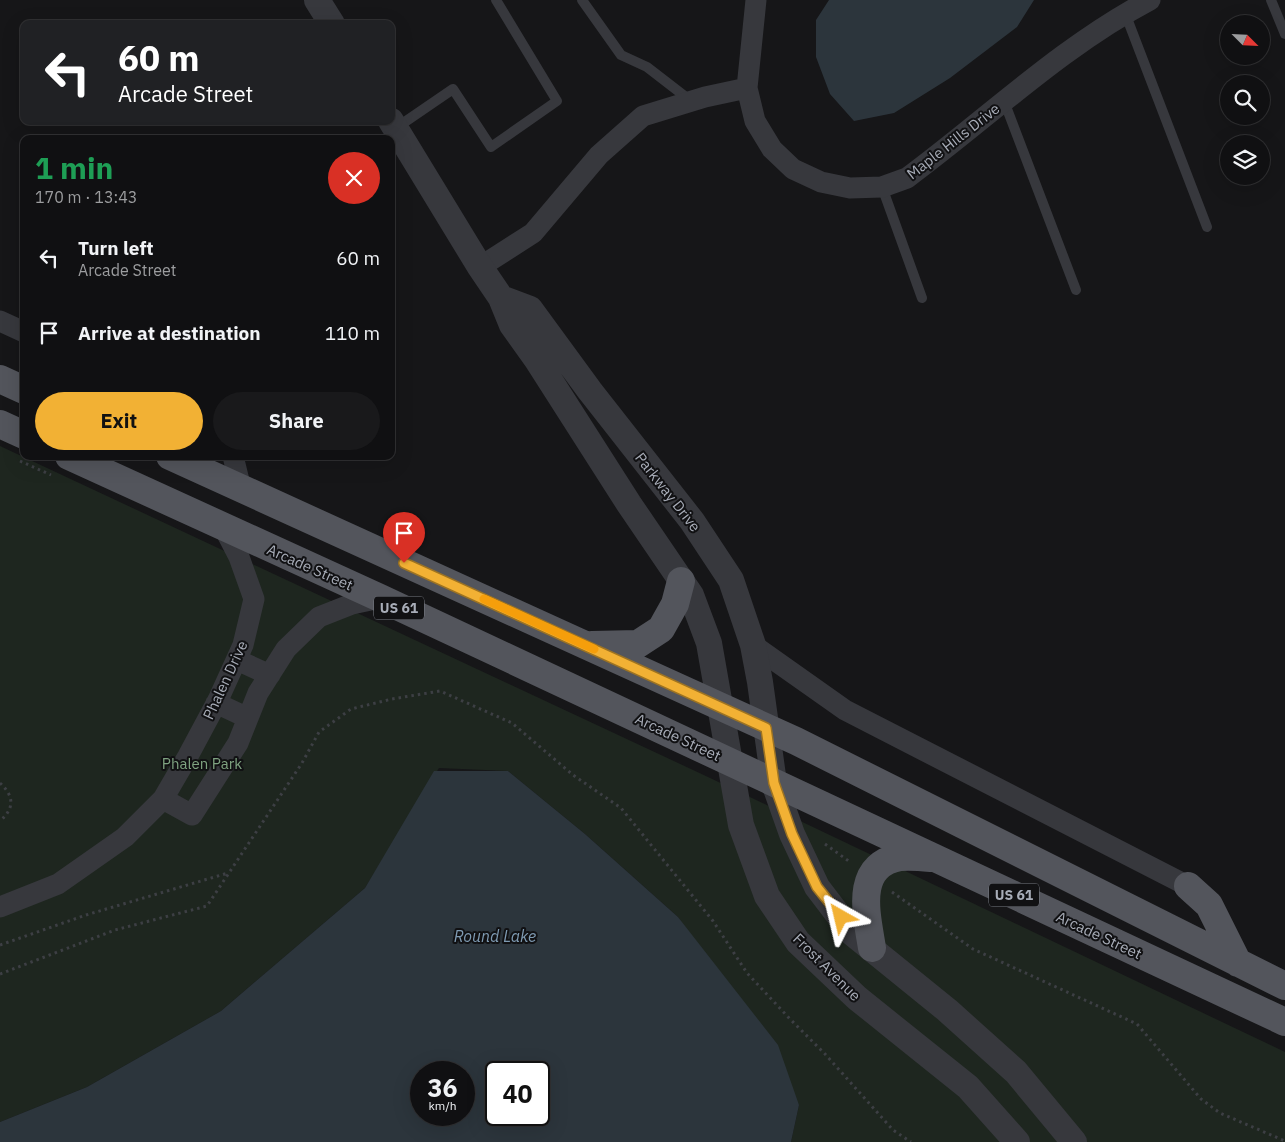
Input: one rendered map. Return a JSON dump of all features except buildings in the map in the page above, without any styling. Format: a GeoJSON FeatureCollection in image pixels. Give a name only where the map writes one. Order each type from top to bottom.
{"type":"FeatureCollection","features":[{"type":"Feature","properties":{"kind":"main road"},"geometry":{"type":"LineString","coordinates":[[0,379],[20,388]]}},
{"type":"Feature","properties":{"kind":"main road"},"geometry":{"type":"LineString","coordinates":[[0,424],[20,433]]}},
{"type":"Feature","properties":{"kind":"main road","name":"Arcade Street"},"geometry":{"type":"LineString","coordinates":[[78,460],[380,598],[1285,1022]]}},
{"type":"Feature","properties":{"kind":"main road","name":"US 61"},"geometry":{"type":"LineString","coordinates":[[179,460],[766,728],[1285,986]]}},
{"type":"Feature","properties":{"kind":"main road"},"geometry":{"type":"LineString","coordinates":[[585,645],[638,644],[661,629],[675,604],[681,581]]}},
{"type":"Feature","properties":{"kind":"main road"},"geometry":{"type":"LineString","coordinates":[[872,948],[866,897],[870,876],[881,864],[900,857],[934,858]]}},
{"type":"Feature","properties":{"kind":"main road"},"geometry":{"type":"LineString","coordinates":[[1188,886],[1209,905],[1247,968]]}},
{"type":"Feature","properties":{"kind":"street"},"geometry":{"type":"LineString","coordinates":[[318,0],[330,20]]}},
{"type":"Feature","properties":{"kind":"street","name":"Maple Hills Drive"},"geometry":{"type":"LineString","coordinates":[[756,0],[747,88],[755,121],[772,149],[793,169],[821,182],[850,188],[882,187],[907,178],[1076,45],[1125,13],[1150,0]]}},
{"type":"Feature","properties":{"kind":"street"},"geometry":{"type":"LineString","coordinates":[[480,267],[533,233],[599,156],[643,116],[692,101],[747,88]]}},
{"type":"Feature","properties":{"kind":"street"},"geometry":{"type":"LineString","coordinates":[[395,125],[480,267],[501,298],[512,326],[542,368],[629,504],[691,595],[709,643],[721,707]]}},
{"type":"Feature","properties":{"kind":"street","name":"Parkway Drive"},"geometry":{"type":"LineString","coordinates":[[501,298],[530,309],[590,392],[692,521],[731,580],[753,645],[766,728]]}},
{"type":"Feature","properties":{"kind":"street"},"geometry":{"type":"LineString","coordinates":[[0,321],[20,330]]}},
{"type":"Feature","properties":{"kind":"street"},"geometry":{"type":"LineString","coordinates":[[234,460],[241,489]]}},
{"type":"Feature","properties":{"kind":"street","name":"Phalen Drive"},"geometry":{"type":"LineString","coordinates":[[0,907],[58,884],[125,837],[163,799],[216,703],[244,645],[254,599],[239,558],[224,528]]}},
{"type":"Feature","properties":{"kind":"street"},"geometry":{"type":"LineString","coordinates":[[163,799],[192,815],[238,743],[258,693],[286,649],[319,617],[352,604],[380,598]]}},
{"type":"Feature","properties":{"kind":"street"},"geometry":{"type":"LineString","coordinates":[[753,645],[845,710],[1188,886]]}},
{"type":"Feature","properties":{"kind":"street"},"geometry":{"type":"LineString","coordinates":[[237,660],[270,675]]}},
{"type":"Feature","properties":{"kind":"street"},"geometry":{"type":"LineString","coordinates":[[216,703],[248,718]]}},
{"type":"Feature","properties":{"kind":"street","name":"Frost Avenue"},"geometry":{"type":"LineString","coordinates":[[721,707],[741,826],[767,896],[798,942],[857,998],[968,1087],[1017,1142]]}},
{"type":"Feature","properties":{"kind":"street"},"geometry":{"type":"LineString","coordinates":[[766,728],[774,783],[792,834],[817,887],[852,932],[947,1010],[1016,1072],[1074,1142]]}},
{"type":"Feature","properties":{"kind":"lane"},"geometry":{"type":"LineString","coordinates":[[395,123],[453,89],[491,147],[557,101],[496,0]]}},
{"type":"Feature","properties":{"kind":"lane"},"geometry":{"type":"LineString","coordinates":[[582,0],[621,55],[647,67],[692,101]]}},
{"type":"Feature","properties":{"kind":"lane"},"geometry":{"type":"LineString","coordinates":[[1271,0],[1285,34]]}},
{"type":"Feature","properties":{"kind":"lane"},"geometry":{"type":"LineString","coordinates":[[1125,13],[1206,227]]}},
{"type":"Feature","properties":{"kind":"lane"},"geometry":{"type":"LineString","coordinates":[[1004,101],[1076,290]]}},
{"type":"Feature","properties":{"kind":"lane"},"geometry":{"type":"LineString","coordinates":[[882,187],[922,298]]}},
{"type":"Feature","properties":{"kind":"path"},"geometry":{"type":"LineString","coordinates":[[0,974],[115,930],[207,906],[302,763],[319,732],[351,710],[392,699],[440,691],[512,723],[573,776],[621,808],[713,921],[747,973],[825,1054],[893,1130],[911,1142]]}},
{"type":"Feature","properties":{"kind":"path"},"geometry":{"type":"LineString","coordinates":[[0,783],[8,790],[12,802],[7,815],[0,821]]}},
{"type":"Feature","properties":{"kind":"path"},"geometry":{"type":"LineString","coordinates":[[0,945],[86,915],[228,873]]}},
{"type":"Feature","properties":{"kind":"path"},"geometry":{"type":"LineString","coordinates":[[870,876],[973,949],[1137,1024],[1201,1099],[1220,1112],[1285,1141]]}},
{"type":"Feature","properties":{"kind":"green space","name":"Phalen Park"},"geometry":{"type":"Polygon","coordinates":[[[0,446],[20,455],[20,460],[30,460],[708,777],[1285,1052],[1285,1142],[791,1142],[799,1105],[678,917],[585,834],[508,771],[439,768],[365,888],[221,1011],[87,1087],[0,1122],[0,446]]]}},
{"type":"Feature","properties":{"kind":"water"},"geometry":{"type":"Polygon","coordinates":[[[829,0],[1034,0],[1017,27],[950,78],[894,113],[854,121],[830,94],[816,57],[816,20],[829,0]]]}},
{"type":"Feature","properties":{"kind":"water","name":"Round Lake"},"geometry":{"type":"Polygon","coordinates":[[[434,771],[508,771],[585,834],[678,917],[778,1045],[799,1105],[791,1142],[0,1142],[0,1122],[87,1087],[221,1011],[365,888],[434,771]]]}},
{"type":"Feature","properties":{"kind":"slow traffic"},"geometry":{"type":"LineString","coordinates":[[484,599],[594,649]]}},
{"type":"Feature","properties":{"kind":"route"},"geometry":{"type":"LineString","coordinates":[[404,563],[766,728],[774,783],[792,834],[817,887],[841,917]]}}]}
